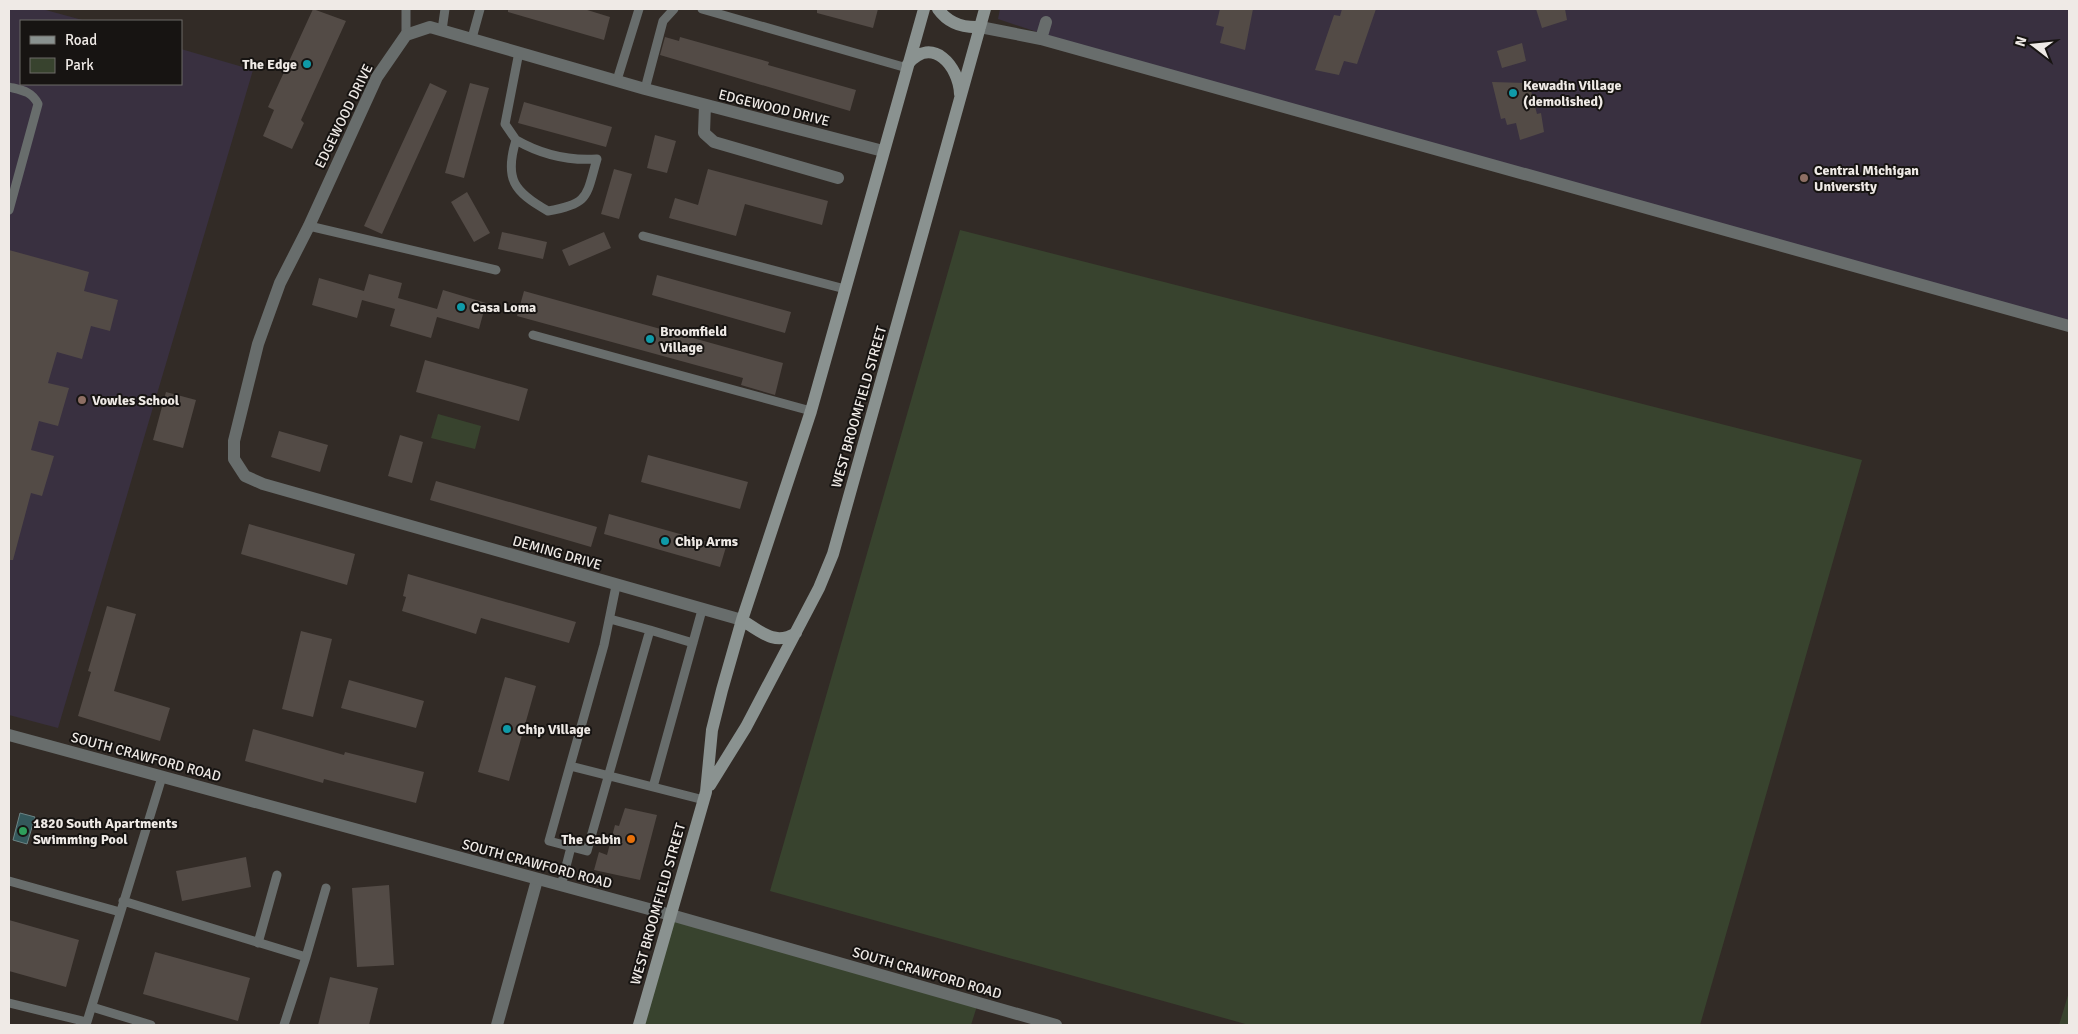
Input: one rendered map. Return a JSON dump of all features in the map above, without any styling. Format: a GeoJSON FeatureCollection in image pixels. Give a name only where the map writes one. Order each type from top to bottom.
{"type":"FeatureCollection","features":[{"type":"Feature","properties":{"kind":"main road","name":"WEST BROOMFIELD STREET"},"geometry":{"type":"LineString","coordinates":[[639,1025],[705,796],[715,715],[742,620],[811,411],[924,9]]}},
{"type":"Feature","properties":{"kind":"main road"},"geometry":{"type":"LineString","coordinates":[[938,9],[947,19],[958,25],[980,27]]}},
{"type":"Feature","properties":{"kind":"main road","name":"WEST BROOMFIELD STREET"},"geometry":{"type":"LineString","coordinates":[[705,796],[743,732],[796,633],[819,588],[836,546],[985,9]]}},
{"type":"Feature","properties":{"kind":"main road"},"geometry":{"type":"LineString","coordinates":[[907,66],[915,57],[928,52],[946,60],[958,79],[960,99]]}},
{"type":"Feature","properties":{"kind":"main road"},"geometry":{"type":"LineString","coordinates":[[742,620],[773,639],[784,639],[796,633]]}},
{"type":"Feature","properties":{"kind":"street"},"geometry":{"type":"LineString","coordinates":[[1041,39],[1046,22]]}},
{"type":"Feature","properties":{"kind":"street","name":"EDGEWOOD DRIVE"},"geometry":{"type":"LineString","coordinates":[[365,512],[245,476],[234,458],[234,441],[258,344],[280,282],[309,226],[377,77],[406,34],[430,26],[645,89],[883,151]]}},
{"type":"Feature","properties":{"kind":"street"},"geometry":{"type":"LineString","coordinates":[[980,27],[1041,39],[2069,326]]}},
{"type":"Feature","properties":{"kind":"street"},"geometry":{"type":"LineString","coordinates":[[705,105],[704,133],[714,142],[838,178]]}},
{"type":"Feature","properties":{"kind":"street","name":"DEMING DRIVE"},"geometry":{"type":"LineString","coordinates":[[365,512],[616,586],[742,620]]}},
{"type":"Feature","properties":{"kind":"street","name":"SOUTH CRAWFORD ROAD"},"geometry":{"type":"LineString","coordinates":[[9,735],[671,915],[1056,1025]]}},
{"type":"Feature","properties":{"kind":"street"},"geometry":{"type":"LineString","coordinates":[[496,1025],[537,880]]}},
{"type":"Feature","properties":{"kind":"lane"},"geometry":{"type":"LineString","coordinates":[[406,9],[406,34]]}},
{"type":"Feature","properties":{"kind":"lane"},"geometry":{"type":"LineString","coordinates":[[442,30],[445,9]]}},
{"type":"Feature","properties":{"kind":"lane"},"geometry":{"type":"LineString","coordinates":[[472,38],[480,9]]}},
{"type":"Feature","properties":{"kind":"lane"},"geometry":{"type":"LineString","coordinates":[[617,80],[639,9]]}},
{"type":"Feature","properties":{"kind":"lane"},"geometry":{"type":"LineString","coordinates":[[645,89],[663,20],[674,9]]}},
{"type":"Feature","properties":{"kind":"lane"},"geometry":{"type":"LineString","coordinates":[[702,9],[907,66]]}},
{"type":"Feature","properties":{"kind":"lane"},"geometry":{"type":"LineString","coordinates":[[516,140],[510,158],[511,179],[522,195],[548,211],[577,204],[586,196],[597,159],[574,161],[532,149],[516,140],[505,124],[519,52]]}},
{"type":"Feature","properties":{"kind":"lane"},"geometry":{"type":"LineString","coordinates":[[9,87],[29,93],[34,96],[38,104],[9,210]]}},
{"type":"Feature","properties":{"kind":"lane"},"geometry":{"type":"LineString","coordinates":[[309,226],[496,270]]}},
{"type":"Feature","properties":{"kind":"lane"},"geometry":{"type":"LineString","coordinates":[[643,236],[845,290]]}},
{"type":"Feature","properties":{"kind":"lane"},"geometry":{"type":"LineString","coordinates":[[533,335],[811,411]]}},
{"type":"Feature","properties":{"kind":"lane"},"geometry":{"type":"LineString","coordinates":[[616,586],[610,619],[550,841],[587,851],[650,630]]}},
{"type":"Feature","properties":{"kind":"lane"},"geometry":{"type":"LineString","coordinates":[[653,787],[702,610]]}},
{"type":"Feature","properties":{"kind":"lane"},"geometry":{"type":"LineString","coordinates":[[610,619],[693,642]]}},
{"type":"Feature","properties":{"kind":"lane"},"geometry":{"type":"LineString","coordinates":[[570,766],[653,787],[705,796]]}},
{"type":"Feature","properties":{"kind":"lane"},"geometry":{"type":"LineString","coordinates":[[9,1003],[87,1024],[162,777]]}},
{"type":"Feature","properties":{"kind":"lane"},"geometry":{"type":"LineString","coordinates":[[561,886],[571,848]]}},
{"type":"Feature","properties":{"kind":"lane"},"geometry":{"type":"LineString","coordinates":[[258,942],[277,875]]}},
{"type":"Feature","properties":{"kind":"lane"},"geometry":{"type":"LineString","coordinates":[[9,881],[120,912]]}},
{"type":"Feature","properties":{"kind":"lane"},"geometry":{"type":"LineString","coordinates":[[284,1025],[326,888]]}},
{"type":"Feature","properties":{"kind":"lane"},"geometry":{"type":"LineString","coordinates":[[123,901],[306,957]]}},
{"type":"Feature","properties":{"kind":"lane"},"geometry":{"type":"LineString","coordinates":[[92,1007],[151,1025]]}},
{"type":"Feature","properties":{"kind":"shaded area","name":"Vowles School"},"geometry":{"type":"Polygon","coordinates":[[[9,9],[42,9],[82,20],[20,20],[20,85],[182,85],[182,49],[253,70],[58,728],[9,715],[9,9]]]}},
{"type":"Feature","properties":{"kind":"shaded area","name":"Central Michigan University"},"geometry":{"type":"Polygon","coordinates":[[[1000,9],[2069,9],[2069,326],[1158,72],[998,19],[1000,9]]]}},
{"type":"Feature","properties":{"kind":"green space"},"geometry":{"type":"Polygon","coordinates":[[[960,230],[1862,460],[1700,1025],[1249,1025],[770,891],[960,230]]]}},
{"type":"Feature","properties":{"kind":"green space"},"geometry":{"type":"Polygon","coordinates":[[[438,414],[481,426],[475,449],[431,438],[438,414]]]}},
{"type":"Feature","properties":{"kind":"green space"},"geometry":{"type":"Polygon","coordinates":[[[676,915],[978,1003],[971,1025],[644,1025],[676,915]]]}},
{"type":"Feature","properties":{"kind":"green space"},"geometry":{"type":"Polygon","coordinates":[[[2069,992],[2069,1025],[2059,1025],[2069,992]]]}},
{"type":"Feature","properties":{"kind":"water","name":"1820 South Apartments Swimming Pool"},"geometry":{"type":"Polygon","coordinates":[[[20,813],[35,817],[27,844],[13,840],[20,813]]]}},
{"type":"Feature","properties":{"kind":"building","name":"The Edge"},"geometry":{"type":"Polygon","coordinates":[[[313,9],[346,21],[301,120],[304,123],[292,149],[263,136],[274,110],[268,107],[313,9]]]}},
{"type":"Feature","properties":{"kind":"building"},"geometry":{"type":"Polygon","coordinates":[[[508,9],[584,9],[610,17],[604,40],[508,12],[508,9]]]}},
{"type":"Feature","properties":{"kind":"building"},"geometry":{"type":"Polygon","coordinates":[[[817,9],[878,9],[873,28],[817,13],[817,9]]]}},
{"type":"Feature","properties":{"kind":"building"},"geometry":{"type":"Polygon","coordinates":[[[1220,9],[1253,9],[1245,50],[1220,43],[1224,27],[1216,25],[1220,9]]]}},
{"type":"Feature","properties":{"kind":"building"},"geometry":{"type":"Polygon","coordinates":[[[1342,9],[1376,9],[1357,64],[1344,61],[1339,75],[1315,70],[1334,15],[1340,16],[1342,9]]]}},
{"type":"Feature","properties":{"kind":"building"},"geometry":{"type":"Polygon","coordinates":[[[1536,9],[1565,9],[1567,20],[1542,28],[1536,9]]]}},
{"type":"Feature","properties":{"kind":"building"},"geometry":{"type":"Polygon","coordinates":[[[665,37],[679,41],[680,37],[769,62],[768,65],[856,90],[850,111],[660,55],[665,37]]]}},
{"type":"Feature","properties":{"kind":"building"},"geometry":{"type":"Polygon","coordinates":[[[1522,43],[1526,61],[1502,68],[1497,51],[1522,43]]]}},
{"type":"Feature","properties":{"kind":"building","name":"Kewadin Village (demolished)"},"geometry":{"type":"Polygon","coordinates":[[[1492,82],[1529,83],[1537,114],[1541,113],[1544,132],[1520,140],[1516,123],[1507,125],[1505,118],[1501,119],[1492,82]]]}},
{"type":"Feature","properties":{"kind":"building"},"geometry":{"type":"Polygon","coordinates":[[[430,83],[447,91],[382,234],[364,226],[430,83]]]}},
{"type":"Feature","properties":{"kind":"building"},"geometry":{"type":"Polygon","coordinates":[[[470,83],[489,88],[464,178],[445,173],[470,83]]]}},
{"type":"Feature","properties":{"kind":"building"},"geometry":{"type":"Polygon","coordinates":[[[524,102],[612,127],[606,147],[518,123],[524,102]]]}},
{"type":"Feature","properties":{"kind":"building"},"geometry":{"type":"Polygon","coordinates":[[[655,135],[676,141],[667,173],[647,168],[655,135]]]}},
{"type":"Feature","properties":{"kind":"building"},"geometry":{"type":"Polygon","coordinates":[[[614,169],[632,174],[619,219],[601,214],[614,169]]]}},
{"type":"Feature","properties":{"kind":"building"},"geometry":{"type":"Polygon","coordinates":[[[708,169],[828,201],[822,225],[745,204],[736,236],[669,218],[675,198],[698,205],[708,169]]]}},
{"type":"Feature","properties":{"kind":"building"},"geometry":{"type":"Polygon","coordinates":[[[467,192],[490,233],[474,242],[451,202],[467,192]]]}},
{"type":"Feature","properties":{"kind":"building","name":"Casa Loma"},"geometry":{"type":"Polygon","coordinates":[[[502,232],[547,242],[543,259],[498,249],[502,232]]]}},
{"type":"Feature","properties":{"kind":"building"},"geometry":{"type":"Polygon","coordinates":[[[604,232],[611,248],[569,266],[562,250],[604,232]]]}},
{"type":"Feature","properties":{"kind":"building"},"geometry":{"type":"Polygon","coordinates":[[[9,250],[89,272],[84,291],[118,300],[110,331],[91,326],[82,359],[57,352],[48,383],[69,388],[58,426],[39,421],[31,450],[54,456],[42,496],[31,493],[13,560],[9,560],[9,250]]]}},
{"type":"Feature","properties":{"kind":"building","name":"Casa Loma"},"geometry":{"type":"Polygon","coordinates":[[[369,274],[402,283],[398,298],[437,309],[443,290],[486,303],[479,329],[437,317],[431,338],[390,326],[395,309],[362,300],[357,318],[312,305],[319,278],[364,291],[369,274]]]}},
{"type":"Feature","properties":{"kind":"building"},"geometry":{"type":"Polygon","coordinates":[[[657,275],[791,312],[785,333],[652,295],[657,275]]]}},
{"type":"Feature","properties":{"kind":"building","name":"Broomfield Village"},"geometry":{"type":"Polygon","coordinates":[[[524,291],[783,363],[775,395],[741,385],[743,378],[517,316],[524,291]]]}},
{"type":"Feature","properties":{"kind":"building"},"geometry":{"type":"Polygon","coordinates":[[[425,360],[528,389],[519,421],[416,392],[425,360]]]}},
{"type":"Feature","properties":{"kind":"building"},"geometry":{"type":"Polygon","coordinates":[[[166,392],[196,400],[183,448],[153,440],[166,392]]]}},
{"type":"Feature","properties":{"kind":"building"},"geometry":{"type":"Polygon","coordinates":[[[279,431],[328,445],[320,472],[271,457],[279,431]]]}},
{"type":"Feature","properties":{"kind":"building"},"geometry":{"type":"Polygon","coordinates":[[[400,435],[423,442],[412,483],[388,476],[400,435]]]}},
{"type":"Feature","properties":{"kind":"building"},"geometry":{"type":"Polygon","coordinates":[[[648,455],[748,482],[740,509],[641,482],[648,455]]]}},
{"type":"Feature","properties":{"kind":"building"},"geometry":{"type":"Polygon","coordinates":[[[436,481],[597,527],[591,547],[430,500],[436,481]]]}},
{"type":"Feature","properties":{"kind":"building","name":"Chip Arms"},"geometry":{"type":"Polygon","coordinates":[[[609,514],[726,547],[720,567],[604,534],[609,514]]]}},
{"type":"Feature","properties":{"kind":"building"},"geometry":{"type":"Polygon","coordinates":[[[249,524],[355,554],[347,585],[241,554],[249,524]]]}},
{"type":"Feature","properties":{"kind":"building"},"geometry":{"type":"Polygon","coordinates":[[[408,574],[576,622],[569,643],[481,618],[476,634],[402,611],[406,597],[403,596],[408,574]]]}},
{"type":"Feature","properties":{"kind":"building"},"geometry":{"type":"Polygon","coordinates":[[[107,606],[136,614],[114,691],[170,708],[160,741],[78,716],[91,672],[88,671],[107,606]]]}},
{"type":"Feature","properties":{"kind":"building"},"geometry":{"type":"Polygon","coordinates":[[[301,631],[332,639],[313,717],[282,709],[301,631]]]}},
{"type":"Feature","properties":{"kind":"building","name":"Chip Village"},"geometry":{"type":"Polygon","coordinates":[[[505,677],[536,686],[509,781],[478,772],[505,677]]]}},
{"type":"Feature","properties":{"kind":"building"},"geometry":{"type":"Polygon","coordinates":[[[349,680],[424,701],[416,728],[341,708],[349,680]]]}},
{"type":"Feature","properties":{"kind":"building"},"geometry":{"type":"Polygon","coordinates":[[[253,729],[344,755],[345,752],[424,772],[416,803],[324,779],[323,783],[245,761],[253,729]]]}},
{"type":"Feature","properties":{"kind":"building","name":"The Cabin"},"geometry":{"type":"Polygon","coordinates":[[[625,808],[657,815],[640,880],[594,870],[599,852],[607,855],[615,825],[619,826],[625,808]]]}},
{"type":"Feature","properties":{"kind":"building"},"geometry":{"type":"Polygon","coordinates":[[[246,857],[251,887],[182,901],[176,871],[246,857]]]}},
{"type":"Feature","properties":{"kind":"building"},"geometry":{"type":"Polygon","coordinates":[[[389,885],[394,965],[357,967],[352,888],[389,885]]]}},
{"type":"Feature","properties":{"kind":"building"},"geometry":{"type":"Polygon","coordinates":[[[9,920],[79,940],[66,987],[9,971],[9,920]]]}},
{"type":"Feature","properties":{"kind":"building"},"geometry":{"type":"Polygon","coordinates":[[[155,952],[250,978],[238,1021],[143,994],[155,952]]]}},
{"type":"Feature","properties":{"kind":"building"},"geometry":{"type":"Polygon","coordinates":[[[330,977],[378,988],[369,1025],[318,1025],[330,977]]]}},
{"type":"Feature","properties":{"kind":"place","name":"The Edge"},"geometry":{"type":"Point","coordinates":[307,64]}},
{"type":"Feature","properties":{"kind":"place","name":"Kewadin Village (demolished)"},"geometry":{"type":"Point","coordinates":[1513,93]}},
{"type":"Feature","properties":{"kind":"place","name":"Central Michigan University"},"geometry":{"type":"Point","coordinates":[1804,178]}},
{"type":"Feature","properties":{"kind":"place","name":"Casa Loma"},"geometry":{"type":"Point","coordinates":[461,307]}},
{"type":"Feature","properties":{"kind":"place","name":"Broomfield Village"},"geometry":{"type":"Point","coordinates":[650,339]}},
{"type":"Feature","properties":{"kind":"place","name":"Vowles School"},"geometry":{"type":"Point","coordinates":[82,400]}},
{"type":"Feature","properties":{"kind":"place","name":"Chip Arms"},"geometry":{"type":"Point","coordinates":[665,541]}},
{"type":"Feature","properties":{"kind":"place","name":"Chip Village"},"geometry":{"type":"Point","coordinates":[507,729]}},
{"type":"Feature","properties":{"kind":"place","name":"1820 South Apartments Swimming Pool"},"geometry":{"type":"Point","coordinates":[23,831]}},
{"type":"Feature","properties":{"kind":"place","name":"The Cabin"},"geometry":{"type":"Point","coordinates":[631,839]}}]}
